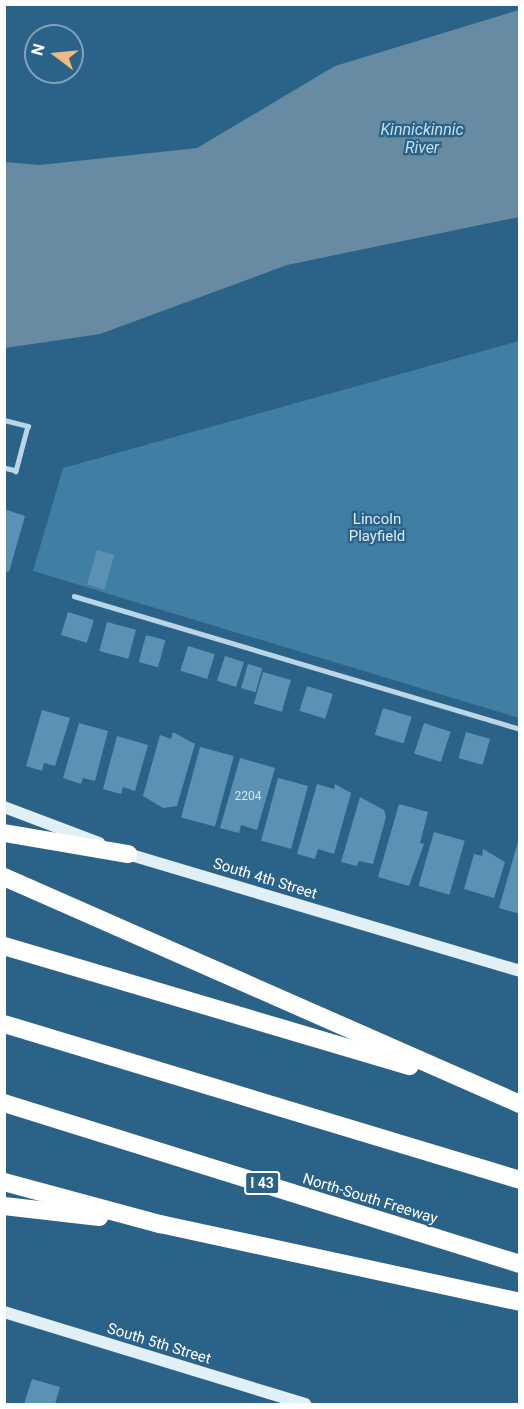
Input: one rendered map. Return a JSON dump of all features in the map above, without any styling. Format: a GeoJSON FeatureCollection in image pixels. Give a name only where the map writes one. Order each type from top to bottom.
{"type":"FeatureCollection","features":[{"type":"Feature","properties":{"kind":"highway"},"geometry":{"type":"LineString","coordinates":[[4,833],[128,854]]}},
{"type":"Feature","properties":{"kind":"highway"},"geometry":{"type":"LineString","coordinates":[[4,877],[162,942],[519,1104]]}},
{"type":"Feature","properties":{"kind":"highway"},"geometry":{"type":"LineString","coordinates":[[4,946],[469,1083]]}},
{"type":"Feature","properties":{"kind":"highway"},"geometry":{"type":"LineString","coordinates":[[4,1024],[519,1180]]}},
{"type":"Feature","properties":{"kind":"highway","name":"North-South Freeway"},"geometry":{"type":"LineString","coordinates":[[4,1103],[519,1264]]}},
{"type":"Feature","properties":{"kind":"highway"},"geometry":{"type":"LineString","coordinates":[[4,1182],[160,1224],[519,1302]]}},
{"type":"Feature","properties":{"kind":"highway"},"geometry":{"type":"LineString","coordinates":[[4,1206],[160,1224]]}},
{"type":"Feature","properties":{"kind":"street","name":"South 4th Street"},"geometry":{"type":"LineString","coordinates":[[4,807],[128,854],[519,971]]}},
{"type":"Feature","properties":{"kind":"street","name":"South 5th Street"},"geometry":{"type":"LineString","coordinates":[[4,1312],[305,1404]]}},
{"type":"Feature","properties":{"kind":"lane"},"geometry":{"type":"LineString","coordinates":[[234,4],[256,4]]}},
{"type":"Feature","properties":{"kind":"lane"},"geometry":{"type":"LineString","coordinates":[[4,420],[28,426],[16,471],[4,468]]}},
{"type":"Feature","properties":{"kind":"lane"},"geometry":{"type":"LineString","coordinates":[[74,596],[519,729]]}},
{"type":"Feature","properties":{"kind":"green space","name":"Lincoln Playfield"},"geometry":{"type":"Polygon","coordinates":[[[519,341],[519,718],[33,571],[63,468],[519,341]]]}},
{"type":"Feature","properties":{"kind":"water","name":"Kinnickinnic River"},"geometry":{"type":"Polygon","coordinates":[[[519,10],[519,217],[287,265],[100,334],[5,348],[5,162],[40,165],[197,148],[335,66],[519,10]]]}},
{"type":"Feature","properties":{"kind":"building"},"geometry":{"type":"Polygon","coordinates":[[[4,509],[25,516],[9,572],[4,571],[4,509]]]}},
{"type":"Feature","properties":{"kind":"building"},"geometry":{"type":"Polygon","coordinates":[[[97,550],[114,555],[104,590],[87,585],[97,550]]]}},
{"type":"Feature","properties":{"kind":"building"},"geometry":{"type":"Polygon","coordinates":[[[68,612],[94,620],[87,643],[61,635],[68,612]]]}},
{"type":"Feature","properties":{"kind":"building"},"geometry":{"type":"Polygon","coordinates":[[[107,622],[136,630],[128,659],[99,651],[107,622]]]}},
{"type":"Feature","properties":{"kind":"building"},"geometry":{"type":"Polygon","coordinates":[[[146,635],[165,640],[158,667],[139,662],[146,635]]]}},
{"type":"Feature","properties":{"kind":"building"},"geometry":{"type":"Polygon","coordinates":[[[188,646],[215,654],[207,679],[180,671],[188,646]]]}},
{"type":"Feature","properties":{"kind":"building"},"geometry":{"type":"Polygon","coordinates":[[[225,656],[244,662],[236,687],[217,681],[225,656]]]}},
{"type":"Feature","properties":{"kind":"building"},"geometry":{"type":"Polygon","coordinates":[[[248,664],[262,668],[256,692],[241,688],[248,664]]]}},
{"type":"Feature","properties":{"kind":"building"},"geometry":{"type":"Polygon","coordinates":[[[263,672],[291,680],[282,712],[254,704],[263,672]]]}},
{"type":"Feature","properties":{"kind":"building"},"geometry":{"type":"Polygon","coordinates":[[[307,686],[333,694],[325,719],[299,711],[307,686]]]}},
{"type":"Feature","properties":{"kind":"building"},"geometry":{"type":"Polygon","coordinates":[[[383,708],[412,717],[404,744],[375,735],[383,708]]]}},
{"type":"Feature","properties":{"kind":"building"},"geometry":{"type":"Polygon","coordinates":[[[42,710],[70,718],[55,766],[44,763],[42,771],[26,766],[42,710]]]}},
{"type":"Feature","properties":{"kind":"building"},"geometry":{"type":"Polygon","coordinates":[[[79,723],[108,731],[95,781],[83,778],[81,784],[63,778],[79,723]]]}},
{"type":"Feature","properties":{"kind":"building"},"geometry":{"type":"Polygon","coordinates":[[[424,723],[451,732],[441,762],[414,753],[424,723]]]}},
{"type":"Feature","properties":{"kind":"building"},"geometry":{"type":"Polygon","coordinates":[[[173,732],[195,744],[177,806],[163,808],[143,796],[160,735],[171,739],[173,732]]]}},
{"type":"Feature","properties":{"kind":"building"},"geometry":{"type":"Polygon","coordinates":[[[466,732],[490,739],[483,765],[459,758],[466,732]]]}},
{"type":"Feature","properties":{"kind":"building"},"geometry":{"type":"Polygon","coordinates":[[[117,736],[148,745],[135,791],[123,787],[121,794],[103,789],[117,736]]]}},
{"type":"Feature","properties":{"kind":"building"},"geometry":{"type":"Polygon","coordinates":[[[200,747],[234,756],[215,827],[181,818],[200,747]]]}},
{"type":"Feature","properties":{"kind":"building"},"geometry":{"type":"Polygon","coordinates":[[[240,758],[275,768],[257,830],[241,825],[239,833],[220,828],[240,758]]]}},
{"type":"Feature","properties":{"kind":"building"},"geometry":{"type":"Polygon","coordinates":[[[278,778],[308,786],[291,849],[261,841],[278,778]]]}},
{"type":"Feature","properties":{"kind":"building"},"geometry":{"type":"Polygon","coordinates":[[[317,784],[334,789],[335,784],[351,793],[334,854],[318,849],[315,859],[297,854],[317,784]]]}},
{"type":"Feature","properties":{"kind":"building"},"geometry":{"type":"Polygon","coordinates":[[[360,797],[384,810],[386,817],[373,864],[359,861],[357,866],[341,862],[360,797]]]}},
{"type":"Feature","properties":{"kind":"building"},"geometry":{"type":"Polygon","coordinates":[[[399,804],[428,812],[420,843],[424,844],[409,886],[378,877],[399,804]]]}},
{"type":"Feature","properties":{"kind":"building"},"geometry":{"type":"Polygon","coordinates":[[[434,832],[465,841],[449,895],[419,886],[434,832]]]}},
{"type":"Feature","properties":{"kind":"building"},"geometry":{"type":"Polygon","coordinates":[[[520,835],[520,914],[499,908],[520,835]]]}},
{"type":"Feature","properties":{"kind":"building"},"geometry":{"type":"Polygon","coordinates":[[[483,849],[505,862],[494,898],[464,889],[474,854],[482,856],[483,849]]]}},
{"type":"Feature","properties":{"kind":"building"},"geometry":{"type":"Polygon","coordinates":[[[32,1379],[60,1387],[55,1404],[24,1404],[32,1379]]]}}]}
